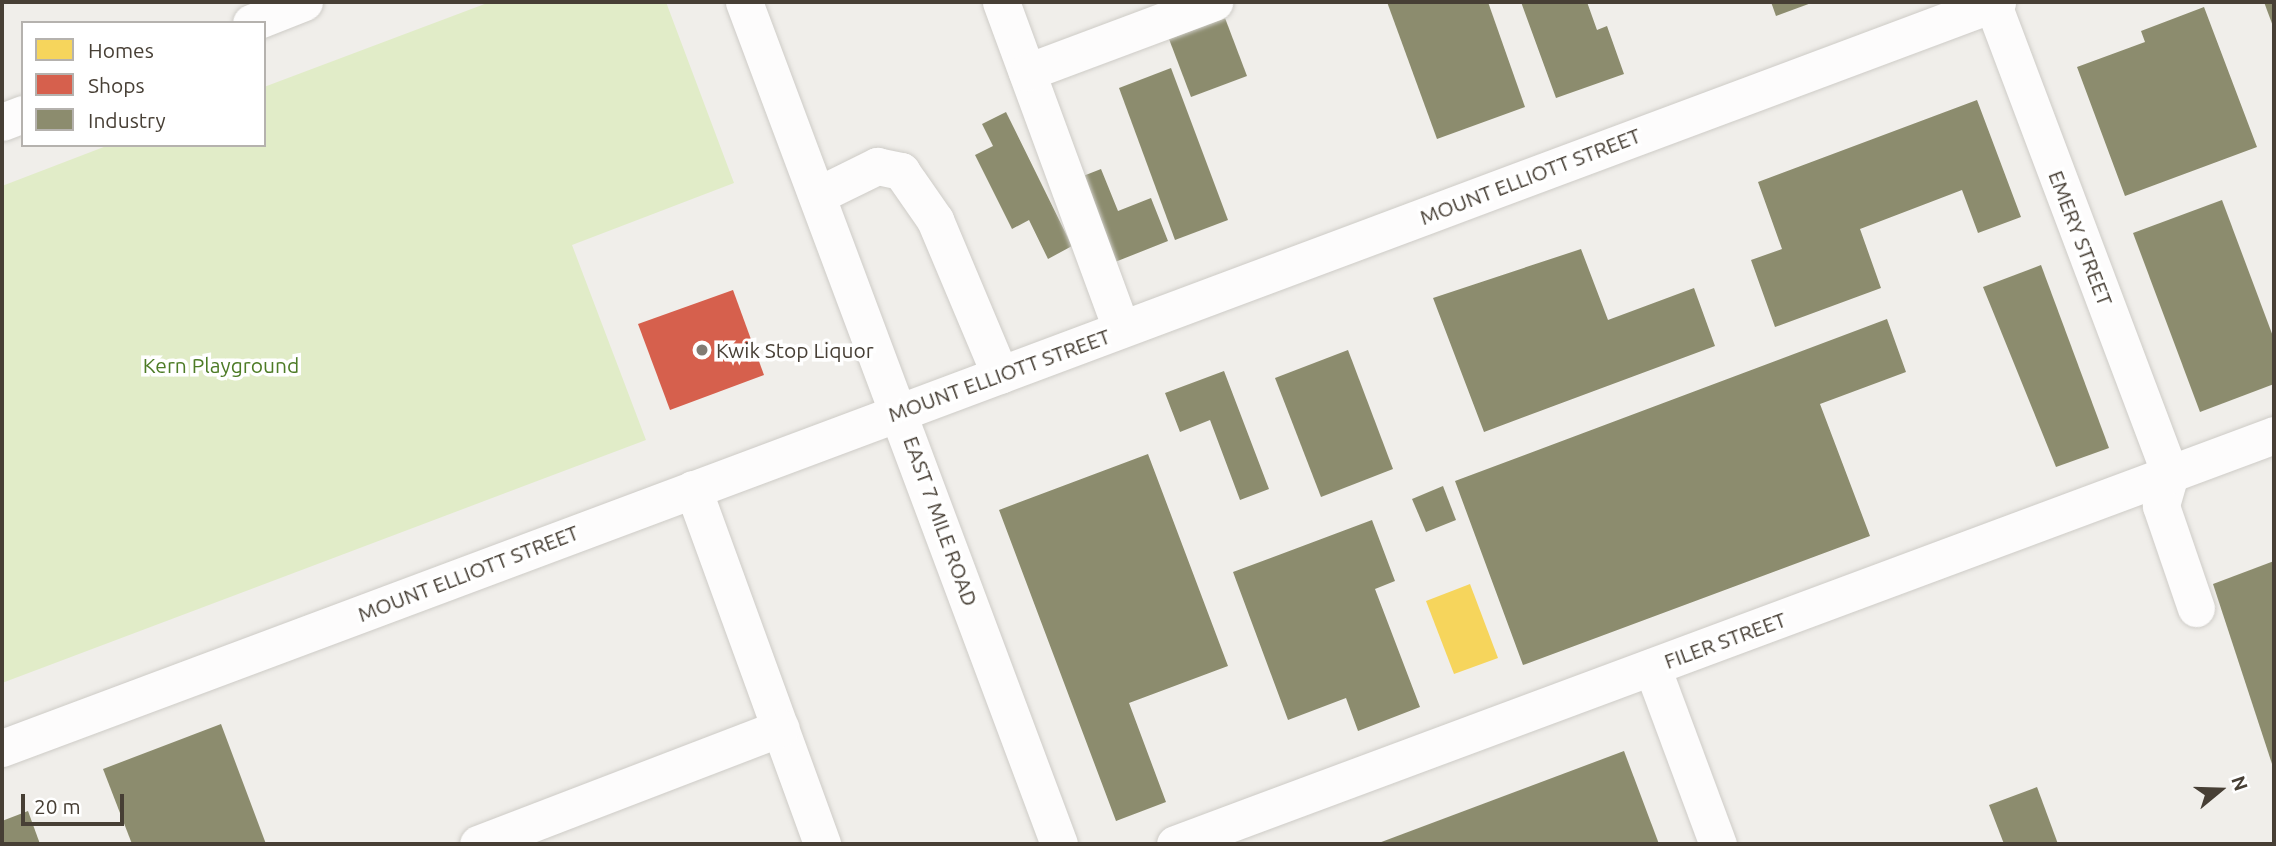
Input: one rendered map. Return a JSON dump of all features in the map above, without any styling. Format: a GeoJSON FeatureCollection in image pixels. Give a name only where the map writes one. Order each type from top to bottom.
{"type":"FeatureCollection","features":[{"type":"Feature","properties":{"kind":"street"},"geometry":{"type":"LineString","coordinates":[[256,21],[304,2]]}},
{"type":"Feature","properties":{"kind":"street","name":"EAST 7 MILE ROAD"},"geometry":{"type":"LineString","coordinates":[[744,2],[901,411],[1059,844]]}},
{"type":"Feature","properties":{"kind":"street"},"geometry":{"type":"LineString","coordinates":[[1001,2],[1121,329]]}},
{"type":"Feature","properties":{"kind":"street"},"geometry":{"type":"LineString","coordinates":[[1027,72],[1214,2]]}},
{"type":"Feature","properties":{"kind":"street","name":"MOUNT ELLIOTT STREET"},"geometry":{"type":"LineString","coordinates":[[2,748],[1994,2]]}},
{"type":"Feature","properties":{"kind":"street","name":"EMERY STREET"},"geometry":{"type":"LineString","coordinates":[[1994,2],[2170,474]]}},
{"type":"Feature","properties":{"kind":"street"},"geometry":{"type":"LineString","coordinates":[[2,122],[21,115]]}},
{"type":"Feature","properties":{"kind":"street"},"geometry":{"type":"LineString","coordinates":[[818,195],[877,166],[901,171],[935,220],[1000,375]]}},
{"type":"Feature","properties":{"kind":"street","name":"FILER STREET"},"geometry":{"type":"LineString","coordinates":[[1175,844],[2274,435]]}},
{"type":"Feature","properties":{"kind":"street"},"geometry":{"type":"LineString","coordinates":[[2170,474],[2161,506],[2196,608]]}},
{"type":"Feature","properties":{"kind":"street"},"geometry":{"type":"LineString","coordinates":[[694,489],[822,844]]}},
{"type":"Feature","properties":{"kind":"street"},"geometry":{"type":"LineString","coordinates":[[1652,667],[1718,844]]}},
{"type":"Feature","properties":{"kind":"street"},"geometry":{"type":"LineString","coordinates":[[478,844],[780,728]]}},
{"type":"Feature","properties":{"kind":"green space","name":"Kern Playground"},"geometry":{"type":"Polygon","coordinates":[[[490,2],[666,2],[734,183],[572,245],[646,440],[2,683],[2,186],[104,147],[266,147],[266,86],[490,2]]]}},
{"type":"Feature","properties":{"kind":"building: Homes"},"geometry":{"type":"Polygon","coordinates":[[[1470,584],[1498,658],[1454,674],[1426,601],[1470,584]]]}},
{"type":"Feature","properties":{"kind":"building: Shops"},"geometry":{"type":"Polygon","coordinates":[[[733,290],[764,375],[670,410],[638,324],[733,290]]]}},
{"type":"Feature","properties":{"kind":"building: Industry"},"geometry":{"type":"Polygon","coordinates":[[[1387,2],[1488,2],[1525,107],[1437,139],[1387,2]]]}},
{"type":"Feature","properties":{"kind":"building: Industry"},"geometry":{"type":"Polygon","coordinates":[[[1521,2],[1587,2],[1597,30],[1607,26],[1624,74],[1556,98],[1521,2]]]}},
{"type":"Feature","properties":{"kind":"building: Industry"},"geometry":{"type":"Polygon","coordinates":[[[1771,2],[1814,2],[1776,16],[1771,2]]]}},
{"type":"Feature","properties":{"kind":"building: Industry"},"geometry":{"type":"Polygon","coordinates":[[[2264,2],[2274,2],[2274,29],[2264,2]]]}},
{"type":"Feature","properties":{"kind":"building: Industry"},"geometry":{"type":"Polygon","coordinates":[[[2204,7],[2257,147],[2125,196],[2077,67],[2145,42],[2141,31],[2204,7]]]}},
{"type":"Feature","properties":{"kind":"building: Industry"},"geometry":{"type":"Polygon","coordinates":[[[1225,18],[1247,76],[1191,97],[1169,39],[1225,18]]]}},
{"type":"Feature","properties":{"kind":"building: Industry"},"geometry":{"type":"Polygon","coordinates":[[[1171,68],[1228,220],[1175,240],[1119,88],[1171,68]]]}},
{"type":"Feature","properties":{"kind":"building: Industry"},"geometry":{"type":"Polygon","coordinates":[[[1977,100],[2021,217],[1978,233],[1962,190],[1860,229],[1881,288],[1775,327],[1751,260],[1782,249],[1758,182],[1977,100]]]}},
{"type":"Feature","properties":{"kind":"building: Industry"},"geometry":{"type":"Polygon","coordinates":[[[1006,112],[1072,246],[1048,259],[1029,220],[1012,229],[975,155],[993,146],[982,124],[1006,112]]]}},
{"type":"Feature","properties":{"kind":"building: Industry"},"geometry":{"type":"Polygon","coordinates":[[[1101,169],[1118,211],[1151,198],[1168,241],[1110,264],[1078,178],[1101,169]]]}},
{"type":"Feature","properties":{"kind":"building: Industry"},"geometry":{"type":"Polygon","coordinates":[[[2222,200],[2274,339],[2274,384],[2200,412],[2133,233],[2222,200]]]}},
{"type":"Feature","properties":{"kind":"building: Industry"},"geometry":{"type":"Polygon","coordinates":[[[1581,249],[1608,320],[1694,288],[1715,346],[1484,432],[1433,298],[1581,249]]]}},
{"type":"Feature","properties":{"kind":"building: Industry"},"geometry":{"type":"Polygon","coordinates":[[[2041,265],[2109,448],[2056,467],[1983,287],[2041,265]]]}},
{"type":"Feature","properties":{"kind":"building: Industry"},"geometry":{"type":"Polygon","coordinates":[[[1887,319],[1906,372],[1820,404],[1870,536],[1523,665],[1455,481],[1887,319]]]}},
{"type":"Feature","properties":{"kind":"building: Industry"},"geometry":{"type":"Polygon","coordinates":[[[1348,350],[1393,469],[1321,497],[1275,378],[1348,350]]]}},
{"type":"Feature","properties":{"kind":"building: Industry"},"geometry":{"type":"Polygon","coordinates":[[[1224,371],[1269,489],[1240,500],[1210,420],[1180,432],[1165,393],[1224,371]]]}},
{"type":"Feature","properties":{"kind":"building: Industry"},"geometry":{"type":"Polygon","coordinates":[[[1148,454],[1228,666],[1129,703],[1166,802],[1116,821],[999,510],[1148,454]]]}},
{"type":"Feature","properties":{"kind":"building: Industry"},"geometry":{"type":"Polygon","coordinates":[[[1443,486],[1456,520],[1426,532],[1412,499],[1443,486]]]}},
{"type":"Feature","properties":{"kind":"building: Industry"},"geometry":{"type":"Polygon","coordinates":[[[1372,520],[1395,581],[1375,589],[1420,707],[1358,731],[1346,698],[1288,720],[1233,572],[1372,520]]]}},
{"type":"Feature","properties":{"kind":"building: Industry"},"geometry":{"type":"Polygon","coordinates":[[[2274,561],[2274,770],[2213,584],[2274,561]]]}},
{"type":"Feature","properties":{"kind":"building: Industry"},"geometry":{"type":"Polygon","coordinates":[[[221,724],[266,844],[132,844],[103,769],[221,724]]]}},
{"type":"Feature","properties":{"kind":"building: Industry"},"geometry":{"type":"Polygon","coordinates":[[[1624,751],[1659,844],[1376,844],[1624,751]]]}},
{"type":"Feature","properties":{"kind":"building: Industry"},"geometry":{"type":"Polygon","coordinates":[[[2037,787],[2058,844],[2004,844],[1989,805],[2037,787]]]}},
{"type":"Feature","properties":{"kind":"building: Industry"},"geometry":{"type":"Polygon","coordinates":[[[28,811],[40,844],[2,844],[2,821],[28,811]]]}},
{"type":"Feature","properties":{"kind":"place","name":"Kwik Stop Liquor"},"geometry":{"type":"Point","coordinates":[702,350]}}]}
